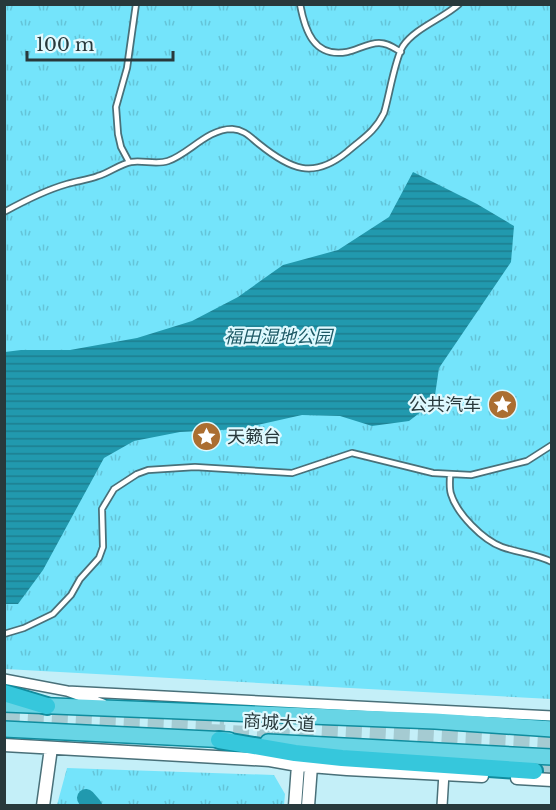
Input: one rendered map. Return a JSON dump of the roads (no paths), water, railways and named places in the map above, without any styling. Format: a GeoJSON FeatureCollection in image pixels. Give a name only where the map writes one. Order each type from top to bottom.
{"type":"FeatureCollection","features":[{"type":"Feature","properties":{"kind":"highway"},"geometry":{"type":"LineString","coordinates":[[4,693],[47,706]]}},
{"type":"Feature","properties":{"kind":"highway"},"geometry":{"type":"LineString","coordinates":[[219,740],[295,753],[342,758],[534,771]]}},
{"type":"Feature","properties":{"kind":"main road","name":"商城大道"},"geometry":{"type":"LineString","coordinates":[[4,704],[435,721],[552,729]]}},
{"type":"Feature","properties":{"kind":"main road","name":"商城大道"},"geometry":{"type":"LineString","coordinates":[[4,729],[552,757]]}},
{"type":"Feature","properties":{"kind":"street"},"geometry":{"type":"LineString","coordinates":[[4,679],[67,691],[552,716]]}},
{"type":"Feature","properties":{"kind":"street"},"geometry":{"type":"LineString","coordinates":[[67,691],[116,709]]}},
{"type":"Feature","properties":{"kind":"street"},"geometry":{"type":"LineString","coordinates":[[4,745],[270,760],[311,766],[552,780]]}},
{"type":"Feature","properties":{"kind":"street"},"geometry":{"type":"LineString","coordinates":[[43,806],[51,748]]}},
{"type":"Feature","properties":{"kind":"street"},"geometry":{"type":"LineString","coordinates":[[295,806],[298,765]]}},
{"type":"Feature","properties":{"kind":"street"},"geometry":{"type":"LineString","coordinates":[[308,806],[311,766]]}},
{"type":"Feature","properties":{"kind":"street"},"geometry":{"type":"LineString","coordinates":[[442,806],[444,773]]}},
{"type":"Feature","properties":{"kind":"lane"},"geometry":{"type":"LineString","coordinates":[[129,162],[121,147],[116,107],[127,68],[136,4]]}},
{"type":"Feature","properties":{"kind":"lane"},"geometry":{"type":"LineString","coordinates":[[300,4],[309,37],[319,47],[335,53],[379,43],[391,45],[401,52]]}},
{"type":"Feature","properties":{"kind":"lane"},"geometry":{"type":"LineString","coordinates":[[4,212],[65,184],[99,176],[129,162],[164,162],[178,157],[202,140],[231,129],[246,132],[264,148],[291,166],[309,170],[324,167],[371,134],[379,123],[389,97],[403,46],[434,20],[450,13],[459,4]]}},
{"type":"Feature","properties":{"kind":"lane"},"geometry":{"type":"LineString","coordinates":[[4,634],[24,628],[53,614],[72,595],[80,579],[99,558],[103,547],[102,509],[114,489],[137,474],[148,470],[195,467],[292,473],[352,453],[433,473],[471,475],[527,461],[552,445]]}},
{"type":"Feature","properties":{"kind":"lane"},"geometry":{"type":"LineString","coordinates":[[450,475],[450,494],[458,508],[479,533],[500,546],[552,562]]}},
{"type":"Feature","properties":{"kind":"waterway"},"geometry":{"type":"LineString","coordinates":[[86,798],[93,806]]}},
{"type":"Feature","properties":{"kind":"tunnel"},"geometry":{"type":"LineString","coordinates":[[4,713],[224,723]]}},
{"type":"Feature","properties":{"kind":"tunnel"},"geometry":{"type":"LineString","coordinates":[[274,726],[552,740]]}},
{"type":"Feature","properties":{"kind":"tunnel"},"geometry":{"type":"LineString","coordinates":[[209,732],[288,736]]}},
{"type":"Feature","properties":{"kind":"tunnel"},"geometry":{"type":"LineString","coordinates":[[534,771],[552,772]]}},
{"type":"Feature","properties":{"kind":"place","name":"公共汽车"},"geometry":{"type":"Point","coordinates":[502,405]}},
{"type":"Feature","properties":{"kind":"place","name":"天籁台"},"geometry":{"type":"Point","coordinates":[206,437]}},
{"type":"Feature","properties":{"kind":"park label","name":"福田湿地公园"},"geometry":{"type":"Point","coordinates":[278,337]}}]}
